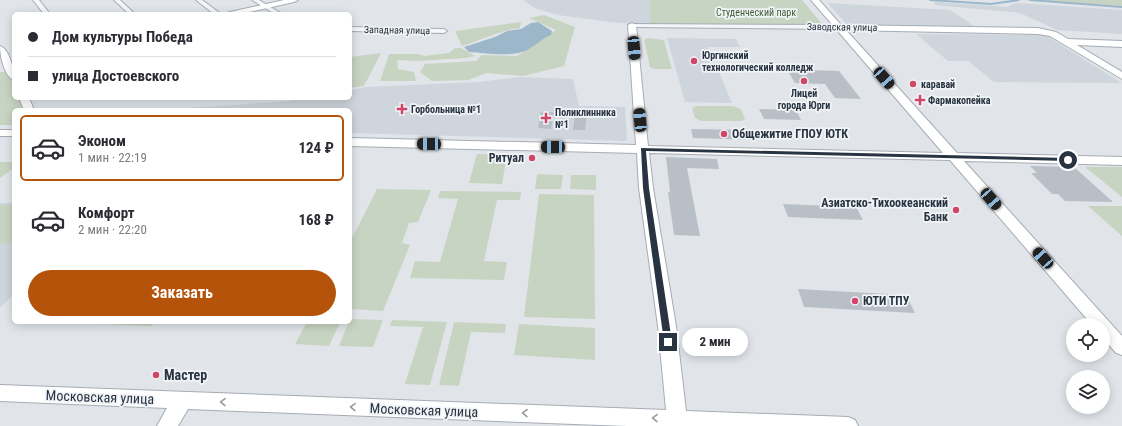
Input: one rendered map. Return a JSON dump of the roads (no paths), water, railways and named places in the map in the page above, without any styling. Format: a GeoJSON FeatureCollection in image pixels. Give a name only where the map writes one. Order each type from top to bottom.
{"type":"FeatureCollection","features":[{"type":"Feature","properties":{"kind":"street"},"geometry":{"type":"LineString","coordinates":[[36,0],[45,12]]}},
{"type":"Feature","properties":{"kind":"street"},"geometry":{"type":"LineString","coordinates":[[117,0],[130,12]]}},
{"type":"Feature","properties":{"kind":"street"},"geometry":{"type":"LineString","coordinates":[[199,0],[215,12]]}},
{"type":"Feature","properties":{"kind":"street"},"geometry":{"type":"LineString","coordinates":[[255,0],[275,12]]}},
{"type":"Feature","properties":{"kind":"street"},"geometry":{"type":"LineString","coordinates":[[239,12],[294,0]]}},
{"type":"Feature","properties":{"kind":"street"},"geometry":{"type":"LineString","coordinates":[[815,0],[1096,318]]}},
{"type":"Feature","properties":{"kind":"street"},"geometry":{"type":"LineString","coordinates":[[632,25],[646,188],[667,326],[677,419]]}},
{"type":"Feature","properties":{"kind":"street","name":"Заводская улица"},"geometry":{"type":"LineString","coordinates":[[632,25],[1038,31],[1053,34],[1067,42]]}},
{"type":"Feature","properties":{"kind":"street","name":"Западная улица"},"geometry":{"type":"LineString","coordinates":[[352,29],[444,31]]}},
{"type":"Feature","properties":{"kind":"street"},"geometry":{"type":"LineString","coordinates":[[1067,42],[1122,44]]}},
{"type":"Feature","properties":{"kind":"street"},"geometry":{"type":"LineString","coordinates":[[1067,42],[1122,76]]}},
{"type":"Feature","properties":{"kind":"street"},"geometry":{"type":"LineString","coordinates":[[0,49],[12,73]]}},
{"type":"Feature","properties":{"kind":"street"},"geometry":{"type":"LineString","coordinates":[[0,133],[12,133]]}},
{"type":"Feature","properties":{"kind":"street"},"geometry":{"type":"LineString","coordinates":[[352,142],[1122,161]]}},
{"type":"Feature","properties":{"kind":"street"},"geometry":{"type":"LineString","coordinates":[[1110,334],[1122,348]]}},
{"type":"Feature","properties":{"kind":"street","name":"Московская улица"},"geometry":{"type":"LineString","coordinates":[[0,393],[848,426]]}},
{"type":"Feature","properties":{"kind":"street"},"geometry":{"type":"LineString","coordinates":[[167,426],[183,400]]}},
{"type":"Feature","properties":{"kind":"water"},"geometry":{"type":"Polygon","coordinates":[[[538,22],[552,31],[551,35],[525,51],[512,54],[490,54],[469,52],[464,47],[495,37],[507,31],[521,29],[531,23],[538,22]]]}},
{"type":"Feature","properties":{"kind":"waterway"},"geometry":{"type":"LineString","coordinates":[[930,0],[991,4],[1019,0]]}},
{"type":"Feature","properties":{"kind":"waterway"},"geometry":{"type":"LineString","coordinates":[[1030,0],[1122,7]]}},
{"type":"Feature","properties":{"kind":"place","name":"Юргинский технологический колледж"},"geometry":{"type":"Point","coordinates":[694,61]}},
{"type":"Feature","properties":{"kind":"place","name":"Лицей города Юрги"},"geometry":{"type":"Point","coordinates":[804,81]}},
{"type":"Feature","properties":{"kind":"place","name":"каравай"},"geometry":{"type":"Point","coordinates":[913,84]}},
{"type":"Feature","properties":{"kind":"place","name":"Фармакопейка"},"geometry":{"type":"Point","coordinates":[920,100]}},
{"type":"Feature","properties":{"kind":"place","name":"Горбольница №1"},"geometry":{"type":"Point","coordinates":[402,109]}},
{"type":"Feature","properties":{"kind":"place","name":"Поликлинника №1"},"geometry":{"type":"Point","coordinates":[546,118]}},
{"type":"Feature","properties":{"kind":"place","name":"Общежитие ГПОУ ЮТК"},"geometry":{"type":"Point","coordinates":[724,134]}},
{"type":"Feature","properties":{"kind":"place","name":"Ритуал"},"geometry":{"type":"Point","coordinates":[532,158]}},
{"type":"Feature","properties":{"kind":"place","name":"Азиатско-Тихоокеанский Банк"},"geometry":{"type":"Point","coordinates":[956,210]}},
{"type":"Feature","properties":{"kind":"place","name":"ЮТИ ТПУ"},"geometry":{"type":"Point","coordinates":[855,301]}},
{"type":"Feature","properties":{"kind":"place","name":"Мастер"},"geometry":{"type":"Point","coordinates":[156,375]}},
{"type":"Feature","properties":{"kind":"park label","name":"Студенческий парк"},"geometry":{"type":"Point","coordinates":[756,12]}}]}
